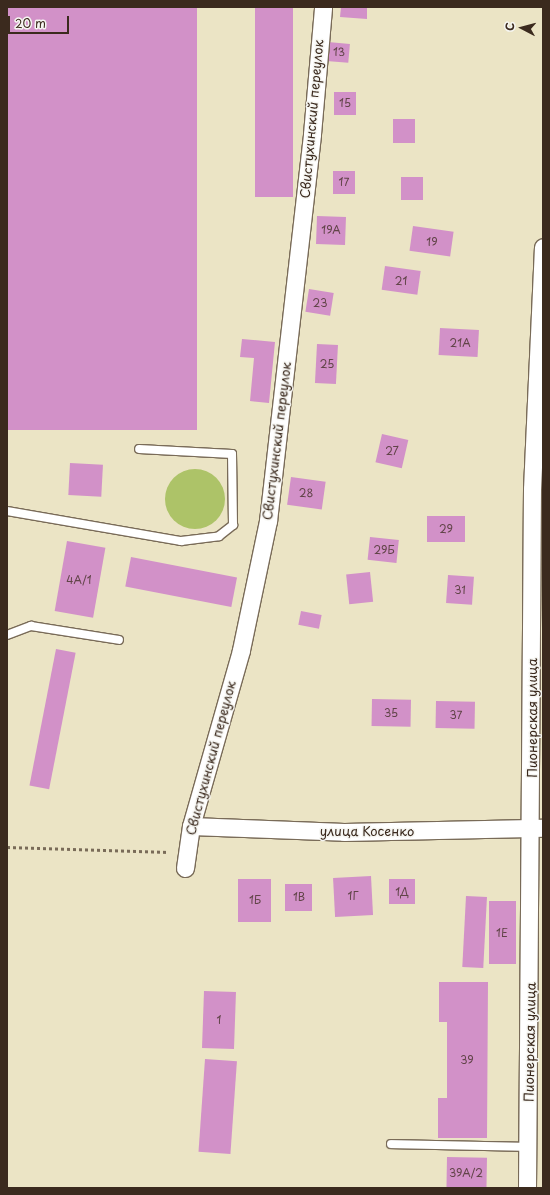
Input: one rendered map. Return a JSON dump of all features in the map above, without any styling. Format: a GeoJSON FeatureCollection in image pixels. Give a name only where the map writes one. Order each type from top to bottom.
{"type":"FeatureCollection","features":[{"type":"Feature","properties":{"kind":"street","name":"Свистухинский переулок"},"geometry":{"type":"LineString","coordinates":[[185,868],[191,826],[241,650],[268,521],[312,134],[323,7]]}},
{"type":"Feature","properties":{"kind":"street","name":"Пионерская улица"},"geometry":{"type":"LineString","coordinates":[[527,1188],[537,966],[537,829],[532,489],[543,247]]}},
{"type":"Feature","properties":{"kind":"street","name":"улица Косенко"},"geometry":{"type":"LineString","coordinates":[[191,826],[344,832],[537,829]]}},
{"type":"Feature","properties":{"kind":"lane"},"geometry":{"type":"LineString","coordinates":[[7,512],[181,541],[219,536],[233,526],[232,454],[140,449]]}},
{"type":"Feature","properties":{"kind":"lane"},"geometry":{"type":"LineString","coordinates":[[7,635],[31,626],[119,640]]}},
{"type":"Feature","properties":{"kind":"lane"},"geometry":{"type":"LineString","coordinates":[[391,1144],[529,1147]]}},
{"type":"Feature","properties":{"kind":"path"},"geometry":{"type":"LineString","coordinates":[[7,847],[168,852],[191,826]]}},
{"type":"Feature","properties":{"kind":"green space"},"geometry":{"type":"Polygon","coordinates":[[[195,469],[211,474],[216,478],[220,483],[225,499],[220,515],[216,520],[211,524],[195,529],[179,524],[174,520],[170,515],[165,499],[170,483],[174,478],[179,474],[195,469]]]}},
{"type":"Feature","properties":{"kind":"building"},"geometry":{"type":"Polygon","coordinates":[[[7,7],[197,7],[197,430],[7,430],[7,7]]]}},
{"type":"Feature","properties":{"kind":"building"},"geometry":{"type":"Polygon","coordinates":[[[255,7],[293,7],[293,197],[255,197],[255,7]]]}},
{"type":"Feature","properties":{"kind":"building"},"geometry":{"type":"Polygon","coordinates":[[[341,7],[367,7],[367,19],[340,17],[341,7]]]}},
{"type":"Feature","properties":{"kind":"building"},"geometry":{"type":"Polygon","coordinates":[[[328,42],[350,44],[348,63],[326,61],[328,42]]]}},
{"type":"Feature","properties":{"kind":"building"},"geometry":{"type":"Polygon","coordinates":[[[334,92],[356,92],[356,115],[334,115],[334,92]]]}},
{"type":"Feature","properties":{"kind":"building"},"geometry":{"type":"Polygon","coordinates":[[[393,119],[415,119],[415,143],[393,143],[393,119]]]}},
{"type":"Feature","properties":{"kind":"building"},"geometry":{"type":"Polygon","coordinates":[[[333,171],[355,171],[355,194],[333,194],[333,171]]]}},
{"type":"Feature","properties":{"kind":"building"},"geometry":{"type":"Polygon","coordinates":[[[401,177],[423,177],[423,200],[401,200],[401,177]]]}},
{"type":"Feature","properties":{"kind":"building"},"geometry":{"type":"Polygon","coordinates":[[[317,216],[346,217],[345,245],[316,244],[317,216]]]}},
{"type":"Feature","properties":{"kind":"building"},"geometry":{"type":"Polygon","coordinates":[[[413,226],[454,232],[450,256],[410,251],[413,226]]]}},
{"type":"Feature","properties":{"kind":"building"},"geometry":{"type":"Polygon","coordinates":[[[385,266],[421,271],[417,295],[382,290],[385,266]]]}},
{"type":"Feature","properties":{"kind":"building"},"geometry":{"type":"Polygon","coordinates":[[[309,289],[334,293],[330,316],[305,312],[309,289]]]}},
{"type":"Feature","properties":{"kind":"building"},"geometry":{"type":"Polygon","coordinates":[[[440,328],[479,330],[478,357],[439,355],[440,328]]]}},
{"type":"Feature","properties":{"kind":"building"},"geometry":{"type":"Polygon","coordinates":[[[242,339],[275,342],[269,403],[250,401],[254,358],[240,357],[242,339]]]}},
{"type":"Feature","properties":{"kind":"building"},"geometry":{"type":"Polygon","coordinates":[[[317,344],[338,345],[336,384],[315,383],[317,344]]]}},
{"type":"Feature","properties":{"kind":"building"},"geometry":{"type":"Polygon","coordinates":[[[382,434],[408,440],[402,468],[375,462],[382,434]]]}},
{"type":"Feature","properties":{"kind":"building"},"geometry":{"type":"Polygon","coordinates":[[[70,463],[103,465],[101,497],[68,495],[70,463]]]}},
{"type":"Feature","properties":{"kind":"building"},"geometry":{"type":"Polygon","coordinates":[[[291,477],[326,482],[322,510],[287,505],[291,477]]]}},
{"type":"Feature","properties":{"kind":"building"},"geometry":{"type":"Polygon","coordinates":[[[427,516],[465,516],[465,542],[427,542],[427,516]]]}},
{"type":"Feature","properties":{"kind":"building"},"geometry":{"type":"Polygon","coordinates":[[[370,537],[399,540],[396,563],[368,560],[370,537]]]}},
{"type":"Feature","properties":{"kind":"building"},"geometry":{"type":"Polygon","coordinates":[[[67,541],[105,548],[93,618],[55,611],[67,541]]]}},
{"type":"Feature","properties":{"kind":"building"},"geometry":{"type":"Polygon","coordinates":[[[131,557],[237,578],[231,607],[125,586],[131,557]]]}},
{"type":"Feature","properties":{"kind":"building"},"geometry":{"type":"Polygon","coordinates":[[[370,572],[373,602],[349,604],[346,575],[370,572]]]}},
{"type":"Feature","properties":{"kind":"building"},"geometry":{"type":"Polygon","coordinates":[[[448,575],[474,577],[472,605],[446,603],[448,575]]]}},
{"type":"Feature","properties":{"kind":"building"},"geometry":{"type":"Polygon","coordinates":[[[301,611],[322,615],[319,629],[298,625],[301,611]]]}},
{"type":"Feature","properties":{"kind":"building"},"geometry":{"type":"Polygon","coordinates":[[[56,649],[76,653],[49,789],[29,785],[56,649]]]}},
{"type":"Feature","properties":{"kind":"building"},"geometry":{"type":"Polygon","coordinates":[[[372,699],[411,700],[411,727],[372,726],[372,699]]]}},
{"type":"Feature","properties":{"kind":"building"},"geometry":{"type":"Polygon","coordinates":[[[436,701],[475,702],[475,729],[436,728],[436,701]]]}},
{"type":"Feature","properties":{"kind":"building"},"geometry":{"type":"Polygon","coordinates":[[[371,876],[373,915],[335,917],[333,878],[371,876]]]}},
{"type":"Feature","properties":{"kind":"building"},"geometry":{"type":"Polygon","coordinates":[[[238,879],[271,879],[271,922],[238,922],[238,879]]]}},
{"type":"Feature","properties":{"kind":"building"},"geometry":{"type":"Polygon","coordinates":[[[389,879],[415,879],[415,904],[389,904],[389,879]]]}},
{"type":"Feature","properties":{"kind":"building"},"geometry":{"type":"Polygon","coordinates":[[[285,884],[312,884],[312,911],[285,911],[285,884]]]}},
{"type":"Feature","properties":{"kind":"building"},"geometry":{"type":"Polygon","coordinates":[[[466,896],[487,897],[483,968],[462,967],[466,896]]]}},
{"type":"Feature","properties":{"kind":"building"},"geometry":{"type":"Polygon","coordinates":[[[489,901],[516,901],[516,964],[489,964],[489,901]]]}},
{"type":"Feature","properties":{"kind":"building"},"geometry":{"type":"Polygon","coordinates":[[[439,982],[488,982],[487,1138],[438,1138],[438,1098],[447,1098],[447,1022],[439,1022],[439,982]]]}},
{"type":"Feature","properties":{"kind":"building"},"geometry":{"type":"Polygon","coordinates":[[[204,991],[236,992],[234,1049],[202,1048],[204,991]]]}},
{"type":"Feature","properties":{"kind":"building"},"geometry":{"type":"Polygon","coordinates":[[[205,1059],[237,1061],[230,1154],[199,1152],[205,1059]]]}},
{"type":"Feature","properties":{"kind":"building"},"geometry":{"type":"Polygon","coordinates":[[[447,1157],[487,1158],[486,1188],[446,1188],[447,1157]]]}}]}
